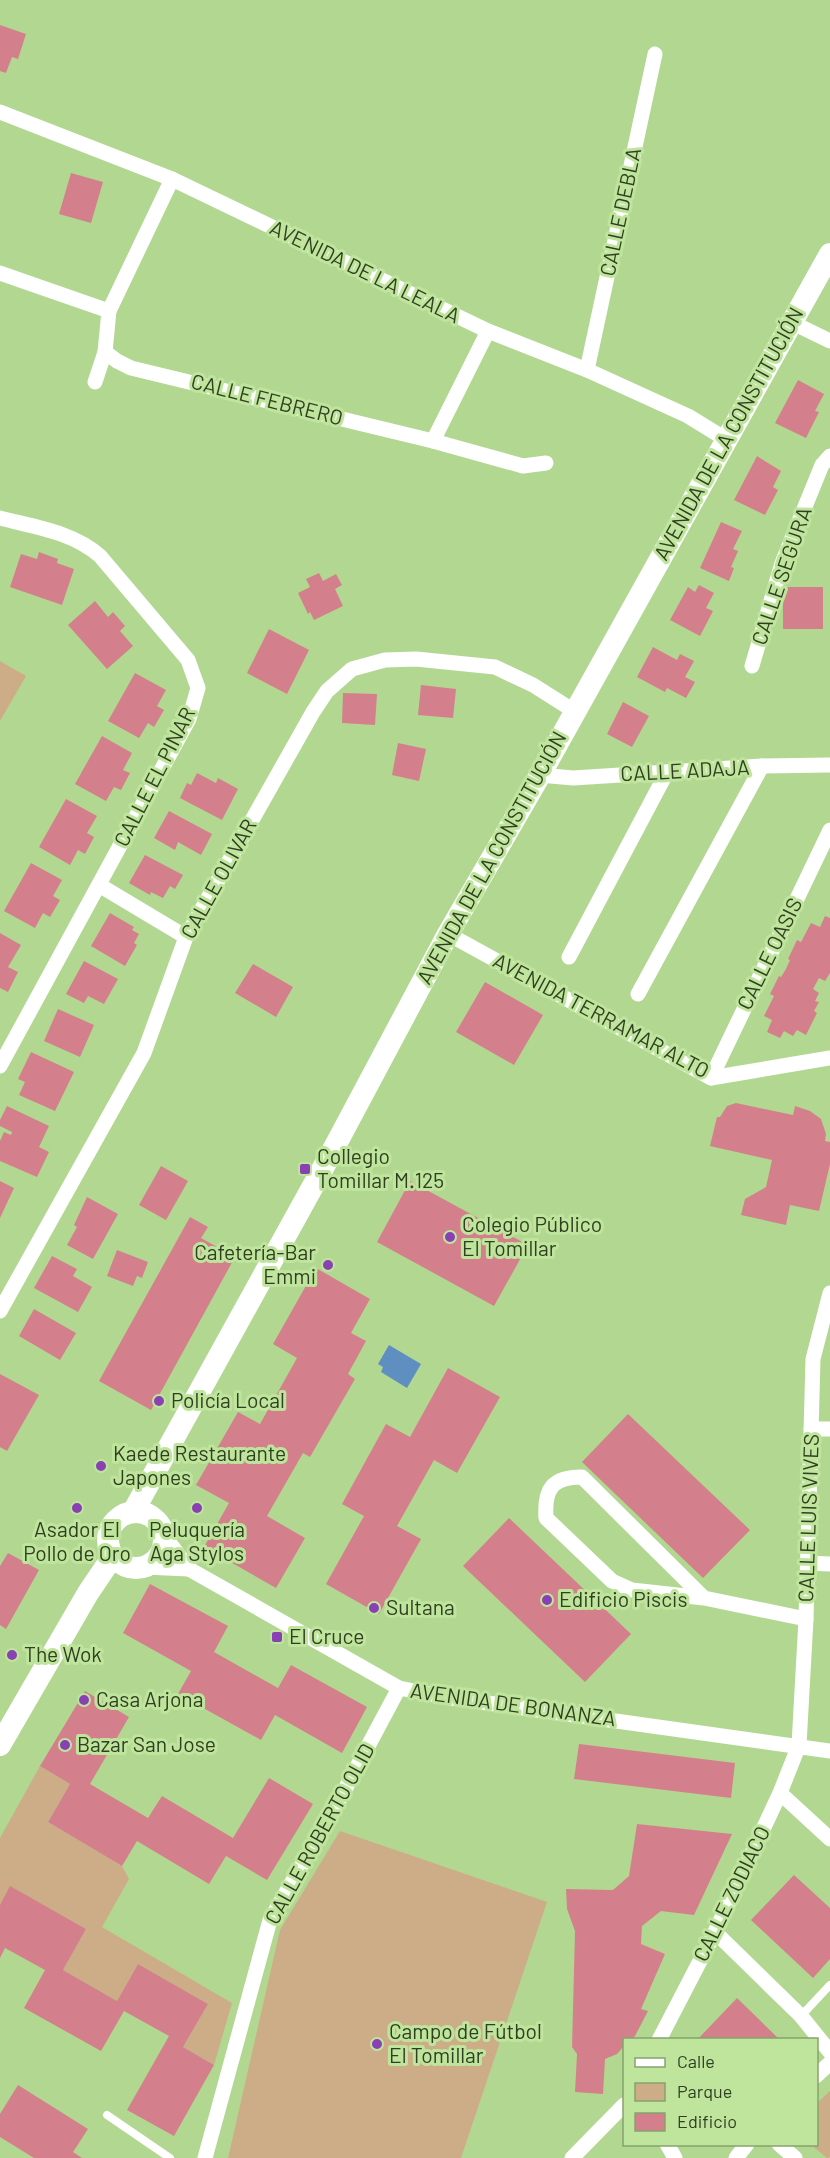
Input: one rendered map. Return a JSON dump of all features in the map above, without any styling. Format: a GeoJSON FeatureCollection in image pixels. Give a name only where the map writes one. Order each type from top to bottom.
{"type":"FeatureCollection","features":[{"type":"Feature","properties":{"kind":"main road","name":"AVENIDA DE LA CONSTITUCIÓN"},"geometry":{"type":"LineString","coordinates":[[133,1512],[448,934],[540,775],[830,254]]}},
{"type":"Feature","properties":{"kind":"main road","name":"AVENIDA DE LA CONSTITUCIÓN"},"geometry":{"type":"LineString","coordinates":[[159,1466],[159,1527]]}},
{"type":"Feature","properties":{"kind":"main road"},"geometry":{"type":"LineString","coordinates":[[0,1745],[88,1593],[129,1563],[153,1562],[161,1552],[164,1543],[159,1527],[147,1514],[133,1512],[124,1514],[110,1528],[108,1547],[129,1563]]}},
{"type":"Feature","properties":{"kind":"street","name":"CALLE DEBLA"},"geometry":{"type":"LineString","coordinates":[[587,370],[655,54]]}},
{"type":"Feature","properties":{"kind":"street","name":"AVENIDA DE LA LEALA"},"geometry":{"type":"LineString","coordinates":[[0,112],[172,179],[488,331],[587,370],[688,416],[727,440]]}},
{"type":"Feature","properties":{"kind":"street"},"geometry":{"type":"LineString","coordinates":[[95,382],[105,352],[109,311],[172,179]]}},
{"type":"Feature","properties":{"kind":"street"},"geometry":{"type":"LineString","coordinates":[[0,273],[109,311]]}},
{"type":"Feature","properties":{"kind":"street"},"geometry":{"type":"LineString","coordinates":[[791,322],[830,341]]}},
{"type":"Feature","properties":{"kind":"street"},"geometry":{"type":"LineString","coordinates":[[433,441],[488,331]]}},
{"type":"Feature","properties":{"kind":"street","name":"CALLE FEBRERO"},"geometry":{"type":"LineString","coordinates":[[105,352],[131,368],[433,441],[523,466],[546,463]]}},
{"type":"Feature","properties":{"kind":"street","name":"CALLE SEGURA"},"geometry":{"type":"LineString","coordinates":[[752,666],[782,563],[822,465],[830,456]]}},
{"type":"Feature","properties":{"kind":"street","name":"CALLE EL PINAR"},"geometry":{"type":"LineString","coordinates":[[0,518],[67,536],[87,544],[100,556],[188,660],[198,688],[189,719],[0,1066]]}},
{"type":"Feature","properties":{"kind":"street","name":"CALLE OLIVAR"},"geometry":{"type":"LineString","coordinates":[[0,1311],[144,1053],[186,937],[327,691],[352,669],[385,660],[417,659],[495,667],[533,685],[574,711]]}},
{"type":"Feature","properties":{"kind":"street","name":"CALLE ADAJA"},"geometry":{"type":"LineString","coordinates":[[540,775],[573,778],[762,766],[830,765]]}},
{"type":"Feature","properties":{"kind":"street"},"geometry":{"type":"LineString","coordinates":[[638,994],[762,766]]}},
{"type":"Feature","properties":{"kind":"street"},"geometry":{"type":"LineString","coordinates":[[569,957],[668,772]]}},
{"type":"Feature","properties":{"kind":"street","name":"CALLE OASIS"},"geometry":{"type":"LineString","coordinates":[[711,1078],[830,830]]}},
{"type":"Feature","properties":{"kind":"street"},"geometry":{"type":"LineString","coordinates":[[99,885],[186,937]]}},
{"type":"Feature","properties":{"kind":"street","name":"AVENIDA TERRAMAR ALTO"},"geometry":{"type":"LineString","coordinates":[[448,934],[711,1078],[830,1058]]}},
{"type":"Feature","properties":{"kind":"street","name":"CALLE LUIS VIVES"},"geometry":{"type":"LineString","coordinates":[[799,1745],[806,1618],[813,1359],[830,1293]]}},
{"type":"Feature","properties":{"kind":"street"},"geometry":{"type":"LineString","coordinates":[[811,1429],[830,1429]]}},
{"type":"Feature","properties":{"kind":"street"},"geometry":{"type":"LineString","coordinates":[[704,1598],[582,1477],[572,1477],[557,1482],[547,1491],[546,1518],[612,1581],[632,1590],[704,1598],[806,1618]]}},
{"type":"Feature","properties":{"kind":"street","name":"AVENIDA DE BONANZA"},"geometry":{"type":"LineString","coordinates":[[159,1527],[189,1569]]}},
{"type":"Feature","properties":{"kind":"street","name":"AVENIDA DE BONANZA"},"geometry":{"type":"LineString","coordinates":[[129,1563],[189,1569],[399,1688],[445,1697],[830,1751]]}},
{"type":"Feature","properties":{"kind":"street"},"geometry":{"type":"LineString","coordinates":[[807,1563],[830,1564]]}},
{"type":"Feature","properties":{"kind":"street","name":"CALLE ROBERTO OLID"},"geometry":{"type":"LineString","coordinates":[[205,2158],[270,1920],[335,1808],[399,1688]]}},
{"type":"Feature","properties":{"kind":"street","name":"CALLE ZODIACO"},"geometry":{"type":"LineString","coordinates":[[660,2038],[715,1932],[780,1793],[799,1745]]}},
{"type":"Feature","properties":{"kind":"street"},"geometry":{"type":"LineString","coordinates":[[780,1793],[830,1839]]}},
{"type":"Feature","properties":{"kind":"street"},"geometry":{"type":"LineString","coordinates":[[715,1932],[801,2016],[830,2052]]}},
{"type":"Feature","properties":{"kind":"street"},"geometry":{"type":"LineString","coordinates":[[818,2074],[830,2063]]}},
{"type":"Feature","properties":{"kind":"street"},"geometry":{"type":"LineString","coordinates":[[572,2158],[623,2106]]}},
{"type":"Feature","properties":{"kind":"street"},"geometry":{"type":"LineString","coordinates":[[736,2158],[746,2146]]}},
{"type":"Feature","properties":{"kind":"street"},"geometry":{"type":"LineString","coordinates":[[780,2146],[795,2158]]}},
{"type":"Feature","properties":{"kind":"lane"},"geometry":{"type":"LineString","coordinates":[[801,2016],[830,1985]]}},
{"type":"Feature","properties":{"kind":"lane"},"geometry":{"type":"LineString","coordinates":[[107,2115],[170,2158]]}},
{"type":"Feature","properties":{"kind":"green space"},"geometry":{"type":"Polygon","coordinates":[[[0,661],[26,676],[0,721],[0,661]]]}},
{"type":"Feature","properties":{"kind":"green space"},"geometry":{"type":"Polygon","coordinates":[[[40,1766],[70,1784],[48,1822],[122,1866],[129,1879],[102,1927],[232,2003],[214,2065],[183,2047],[208,2004],[138,1964],[117,2001],[63,1970],[86,1929],[10,1887],[0,1905],[0,1838],[40,1766]]]}},
{"type":"Feature","properties":{"kind":"green space","name":"Campo de Fútbol El Tomillar"},"geometry":{"type":"Polygon","coordinates":[[[340,1831],[547,1902],[461,2158],[228,2158],[280,1930],[340,1831]]]}},
{"type":"Feature","properties":{"kind":"green space"},"geometry":{"type":"Polygon","coordinates":[[[830,2091],[830,2157],[827,2158],[812,2146],[818,2146],[818,2102],[830,2091]]]}},
{"type":"Feature","properties":{"kind":"water"},"geometry":{"type":"Polygon","coordinates":[[[389,1345],[421,1364],[407,1388],[381,1372],[383,1367],[378,1364],[389,1345]]]}},
{"type":"Feature","properties":{"kind":"building"},"geometry":{"type":"Polygon","coordinates":[[[0,25],[26,34],[18,59],[12,57],[6,73],[0,71],[0,25]]]}},
{"type":"Feature","properties":{"kind":"building"},"geometry":{"type":"Polygon","coordinates":[[[71,173],[103,182],[91,223],[59,214],[71,173]]]}},
{"type":"Feature","properties":{"kind":"building"},"geometry":{"type":"Polygon","coordinates":[[[798,380],[824,394],[815,411],[819,412],[806,438],[775,423],[798,380]]]}},
{"type":"Feature","properties":{"kind":"building"},"geometry":{"type":"Polygon","coordinates":[[[757,456],[781,471],[773,487],[778,490],[765,515],[734,500],[757,456]]]}},
{"type":"Feature","properties":{"kind":"building"},"geometry":{"type":"Polygon","coordinates":[[[721,522],[742,531],[733,549],[738,551],[731,567],[734,568],[729,581],[700,568],[721,522]]]}},
{"type":"Feature","properties":{"kind":"building"},"geometry":{"type":"Polygon","coordinates":[[[39,552],[58,559],[57,563],[74,569],[62,605],[10,587],[21,554],[37,559],[39,552]]]}},
{"type":"Feature","properties":{"kind":"building"},"geometry":{"type":"Polygon","coordinates":[[[319,573],[323,581],[336,574],[342,585],[335,589],[343,606],[314,620],[310,612],[308,614],[298,593],[310,587],[306,579],[319,573]]]}},
{"type":"Feature","properties":{"kind":"building"},"geometry":{"type":"Polygon","coordinates":[[[699,585],[714,593],[706,608],[713,611],[700,636],[670,620],[688,587],[695,592],[699,585]]]}},
{"type":"Feature","properties":{"kind":"building"},"geometry":{"type":"Polygon","coordinates":[[[783,587],[823,587],[823,629],[783,629],[783,587]]]}},
{"type":"Feature","properties":{"kind":"building"},"geometry":{"type":"Polygon","coordinates":[[[95,601],[108,617],[113,612],[125,626],[120,631],[133,646],[107,669],[68,625],[95,601]]]}},
{"type":"Feature","properties":{"kind":"building"},"geometry":{"type":"Polygon","coordinates":[[[269,629],[309,650],[287,694],[247,673],[269,629]]]}},
{"type":"Feature","properties":{"kind":"building"},"geometry":{"type":"Polygon","coordinates":[[[653,647],[677,660],[680,654],[694,661],[685,677],[695,682],[686,698],[667,688],[665,692],[637,677],[653,647]]]}},
{"type":"Feature","properties":{"kind":"building"},"geometry":{"type":"Polygon","coordinates":[[[135,673],[166,690],[157,706],[164,710],[154,727],[148,723],[139,738],[108,721],[135,673]]]}},
{"type":"Feature","properties":{"kind":"building"},"geometry":{"type":"Polygon","coordinates":[[[421,685],[456,689],[453,718],[418,715],[421,685]]]}},
{"type":"Feature","properties":{"kind":"building"},"geometry":{"type":"Polygon","coordinates":[[[343,693],[377,694],[375,725],[342,723],[343,693]]]}},
{"type":"Feature","properties":{"kind":"building"},"geometry":{"type":"Polygon","coordinates":[[[623,702],[649,716],[632,747],[607,734],[623,702]]]}},
{"type":"Feature","properties":{"kind":"building"},"geometry":{"type":"Polygon","coordinates":[[[102,736],[132,753],[123,770],[130,773],[121,790],[114,787],[106,801],[75,784],[102,736]]]}},
{"type":"Feature","properties":{"kind":"building"},"geometry":{"type":"Polygon","coordinates":[[[398,743],[426,749],[419,781],[392,775],[398,743]]]}},
{"type":"Feature","properties":{"kind":"building"},"geometry":{"type":"Polygon","coordinates":[[[197,773],[216,783],[218,778],[238,789],[222,820],[180,798],[187,783],[191,785],[197,773]]]}},
{"type":"Feature","properties":{"kind":"building"},"geometry":{"type":"Polygon","coordinates":[[[66,799],[97,816],[87,833],[94,837],[85,854],[78,850],[70,865],[39,847],[66,799]]]}},
{"type":"Feature","properties":{"kind":"building"},"geometry":{"type":"Polygon","coordinates":[[[169,811],[212,834],[201,855],[178,842],[175,850],[154,838],[169,811]]]}},
{"type":"Feature","properties":{"kind":"building"},"geometry":{"type":"Polygon","coordinates":[[[145,855],[183,875],[175,889],[170,886],[163,898],[151,892],[150,895],[129,883],[145,855]]]}},
{"type":"Feature","properties":{"kind":"building"},"geometry":{"type":"Polygon","coordinates":[[[31,863],[62,880],[53,896],[60,900],[50,917],[43,913],[35,928],[4,911],[31,863]]]}},
{"type":"Feature","properties":{"kind":"building"},"geometry":{"type":"Polygon","coordinates":[[[110,913],[134,927],[132,930],[139,934],[134,943],[137,945],[125,966],[91,946],[110,913]]]}},
{"type":"Feature","properties":{"kind":"building"},"geometry":{"type":"Polygon","coordinates":[[[825,916],[830,918],[830,973],[825,981],[819,978],[813,989],[819,993],[815,1001],[819,1002],[814,1011],[817,1013],[806,1035],[797,1030],[793,1036],[784,1031],[780,1038],[767,1032],[772,1020],[764,1016],[774,996],[770,994],[779,976],[781,977],[786,969],[797,940],[801,942],[811,923],[820,927],[825,916]]]}},
{"type":"Feature","properties":{"kind":"building"},"geometry":{"type":"Polygon","coordinates":[[[0,933],[21,945],[8,967],[18,972],[8,992],[0,988],[0,933]]]}},
{"type":"Feature","properties":{"kind":"building"},"geometry":{"type":"Polygon","coordinates":[[[84,961],[118,979],[104,1004],[88,996],[84,1003],[66,994],[84,961]]]}},
{"type":"Feature","properties":{"kind":"building"},"geometry":{"type":"Polygon","coordinates":[[[253,964],[293,987],[276,1017],[235,993],[253,964]]]}},
{"type":"Feature","properties":{"kind":"building"},"geometry":{"type":"Polygon","coordinates":[[[485,982],[543,1015],[514,1065],[456,1032],[485,982]]]}},
{"type":"Feature","properties":{"kind":"building"},"geometry":{"type":"Polygon","coordinates":[[[58,1009],[94,1025],[80,1057],[44,1041],[58,1009]]]}},
{"type":"Feature","properties":{"kind":"building"},"geometry":{"type":"Polygon","coordinates":[[[31,1052],[74,1072],[55,1111],[19,1095],[25,1082],[18,1079],[31,1052]]]}},
{"type":"Feature","properties":{"kind":"building"},"geometry":{"type":"Polygon","coordinates":[[[736,1103],[793,1115],[795,1106],[810,1111],[821,1119],[826,1134],[825,1141],[830,1142],[830,1164],[819,1211],[790,1205],[786,1225],[741,1215],[745,1199],[766,1187],[772,1160],[710,1146],[717,1117],[720,1117],[727,1106],[736,1103]]]}},
{"type":"Feature","properties":{"kind":"building"},"geometry":{"type":"Polygon","coordinates":[[[7,1106],[49,1126],[39,1147],[49,1152],[37,1177],[0,1161],[0,1141],[4,1132],[11,1135],[12,1132],[0,1126],[0,1120],[7,1106]]]}},
{"type":"Feature","properties":{"kind":"building"},"geometry":{"type":"Polygon","coordinates":[[[161,1166],[188,1181],[166,1220],[139,1205],[161,1166]]]}},
{"type":"Feature","properties":{"kind":"building"},"geometry":{"type":"Polygon","coordinates":[[[0,1181],[14,1188],[0,1218],[0,1181]]]}},
{"type":"Feature","properties":{"kind":"building"},"geometry":{"type":"Polygon","coordinates":[[[410,1181],[528,1245],[494,1306],[377,1242],[410,1181]]]}},
{"type":"Feature","properties":{"kind":"building"},"geometry":{"type":"Polygon","coordinates":[[[87,1197],[118,1214],[93,1259],[67,1245],[77,1227],[74,1225],[87,1197]]]}},
{"type":"Feature","properties":{"kind":"building"},"geometry":{"type":"Polygon","coordinates":[[[190,1217],[208,1227],[201,1238],[235,1257],[151,1410],[99,1381],[190,1217]]]}},
{"type":"Feature","properties":{"kind":"building"},"geometry":{"type":"Polygon","coordinates":[[[117,1250],[148,1262],[142,1278],[137,1276],[133,1286],[107,1276],[117,1250]]]}},
{"type":"Feature","properties":{"kind":"building"},"geometry":{"type":"Polygon","coordinates":[[[52,1256],[77,1269],[73,1276],[92,1287],[78,1312],[34,1288],[52,1256]]]}},
{"type":"Feature","properties":{"kind":"building"},"geometry":{"type":"Polygon","coordinates":[[[316,1268],[370,1299],[351,1333],[366,1341],[348,1374],[355,1379],[310,1457],[303,1453],[267,1516],[305,1538],[276,1588],[204,1547],[229,1503],[196,1485],[238,1412],[260,1424],[297,1358],[273,1344],[316,1268]]]}},
{"type":"Feature","properties":{"kind":"building"},"geometry":{"type":"Polygon","coordinates":[[[34,1309],[76,1333],[60,1360],[19,1336],[34,1309]]]}},
{"type":"Feature","properties":{"kind":"building"},"geometry":{"type":"Polygon","coordinates":[[[448,1368],[500,1397],[457,1473],[434,1460],[397,1526],[421,1539],[379,1614],[326,1584],[364,1516],[342,1504],[386,1424],[410,1437],[448,1368]]]}},
{"type":"Feature","properties":{"kind":"building"},"geometry":{"type":"Polygon","coordinates":[[[0,1374],[39,1395],[7,1451],[0,1447],[0,1374]]]}},
{"type":"Feature","properties":{"kind":"building"},"geometry":{"type":"Polygon","coordinates":[[[628,1414],[750,1530],[703,1578],[582,1462],[628,1414]]]}},
{"type":"Feature","properties":{"kind":"building","name":"Edificio Piscis"},"geometry":{"type":"Polygon","coordinates":[[[509,1518],[631,1634],[585,1682],[463,1566],[509,1518]]]}},
{"type":"Feature","properties":{"kind":"building"},"geometry":{"type":"Polygon","coordinates":[[[8,1553],[39,1570],[6,1629],[0,1625],[0,1566],[8,1553]]]}},
{"type":"Feature","properties":{"kind":"building"},"geometry":{"type":"Polygon","coordinates":[[[150,1584],[228,1626],[214,1652],[278,1688],[291,1665],[367,1707],[342,1753],[275,1715],[261,1740],[178,1694],[191,1671],[123,1633],[150,1584]]]}},
{"type":"Feature","properties":{"kind":"building"},"geometry":{"type":"Polygon","coordinates":[[[85,1691],[129,1717],[90,1784],[148,1818],[162,1796],[233,1838],[269,1778],[313,1804],[267,1880],[226,1856],[209,1884],[137,1841],[122,1866],[48,1822],[70,1784],[40,1766],[85,1691]]]}},
{"type":"Feature","properties":{"kind":"building"},"geometry":{"type":"Polygon","coordinates":[[[579,1744],[735,1763],[731,1798],[574,1779],[579,1744]]]}},
{"type":"Feature","properties":{"kind":"building"},"geometry":{"type":"Polygon","coordinates":[[[637,1824],[732,1834],[694,1915],[661,1911],[642,1926],[641,1944],[665,1954],[641,2009],[648,2011],[635,2036],[623,2038],[623,2047],[617,2054],[605,2059],[603,2094],[575,2092],[577,2054],[572,2047],[575,1931],[567,1909],[566,1889],[613,1890],[629,1876],[637,1824]]]}},
{"type":"Feature","properties":{"kind":"building"},"geometry":{"type":"Polygon","coordinates":[[[794,1875],[830,1908],[830,1959],[813,1978],[751,1920],[794,1875]]]}},
{"type":"Feature","properties":{"kind":"building"},"geometry":{"type":"Polygon","coordinates":[[[10,1886],[86,1929],[63,1970],[117,2001],[138,1964],[208,2004],[183,2047],[214,2065],[174,2136],[127,2110],[169,2036],[124,2011],[101,2051],[24,2008],[45,1970],[5,1948],[0,1958],[0,1905],[10,1886]]]}},
{"type":"Feature","properties":{"kind":"building"},"geometry":{"type":"Polygon","coordinates":[[[737,1998],[778,2038],[699,2038],[737,1998]]]}},
{"type":"Feature","properties":{"kind":"building"},"geometry":{"type":"Polygon","coordinates":[[[18,2085],[88,2129],[73,2152],[82,2158],[34,2158],[0,2137],[0,2114],[18,2085]]]}},
{"type":"Feature","properties":{"kind":"place","name":"Collegio Tomillar M.125"},"geometry":{"type":"Point","coordinates":[305,1169]}},
{"type":"Feature","properties":{"kind":"place","name":"Colegio Público El Tomillar"},"geometry":{"type":"Point","coordinates":[450,1237]}},
{"type":"Feature","properties":{"kind":"place","name":"Cafetería-Bar Emmi"},"geometry":{"type":"Point","coordinates":[328,1265]}},
{"type":"Feature","properties":{"kind":"place","name":"Policía Local"},"geometry":{"type":"Point","coordinates":[159,1401]}},
{"type":"Feature","properties":{"kind":"place","name":"Kaede Restaurante Japones"},"geometry":{"type":"Point","coordinates":[101,1466]}},
{"type":"Feature","properties":{"kind":"place","name":"Asador El Pollo de Oro"},"geometry":{"type":"Point","coordinates":[77,1508]}},
{"type":"Feature","properties":{"kind":"place","name":"Peluquería Aga Stylos"},"geometry":{"type":"Point","coordinates":[197,1508]}},
{"type":"Feature","properties":{"kind":"place","name":"Edificio Piscis"},"geometry":{"type":"Point","coordinates":[547,1600]}},
{"type":"Feature","properties":{"kind":"place","name":"Sultana"},"geometry":{"type":"Point","coordinates":[374,1608]}},
{"type":"Feature","properties":{"kind":"place","name":"El Cruce"},"geometry":{"type":"Point","coordinates":[277,1637]}},
{"type":"Feature","properties":{"kind":"place","name":"The Wok"},"geometry":{"type":"Point","coordinates":[12,1655]}},
{"type":"Feature","properties":{"kind":"place","name":"Casa Arjona"},"geometry":{"type":"Point","coordinates":[84,1700]}},
{"type":"Feature","properties":{"kind":"place","name":"Bazar San Jose"},"geometry":{"type":"Point","coordinates":[65,1745]}},
{"type":"Feature","properties":{"kind":"place","name":"Campo de Fútbol El Tomillar"},"geometry":{"type":"Point","coordinates":[377,2044]}}]}
